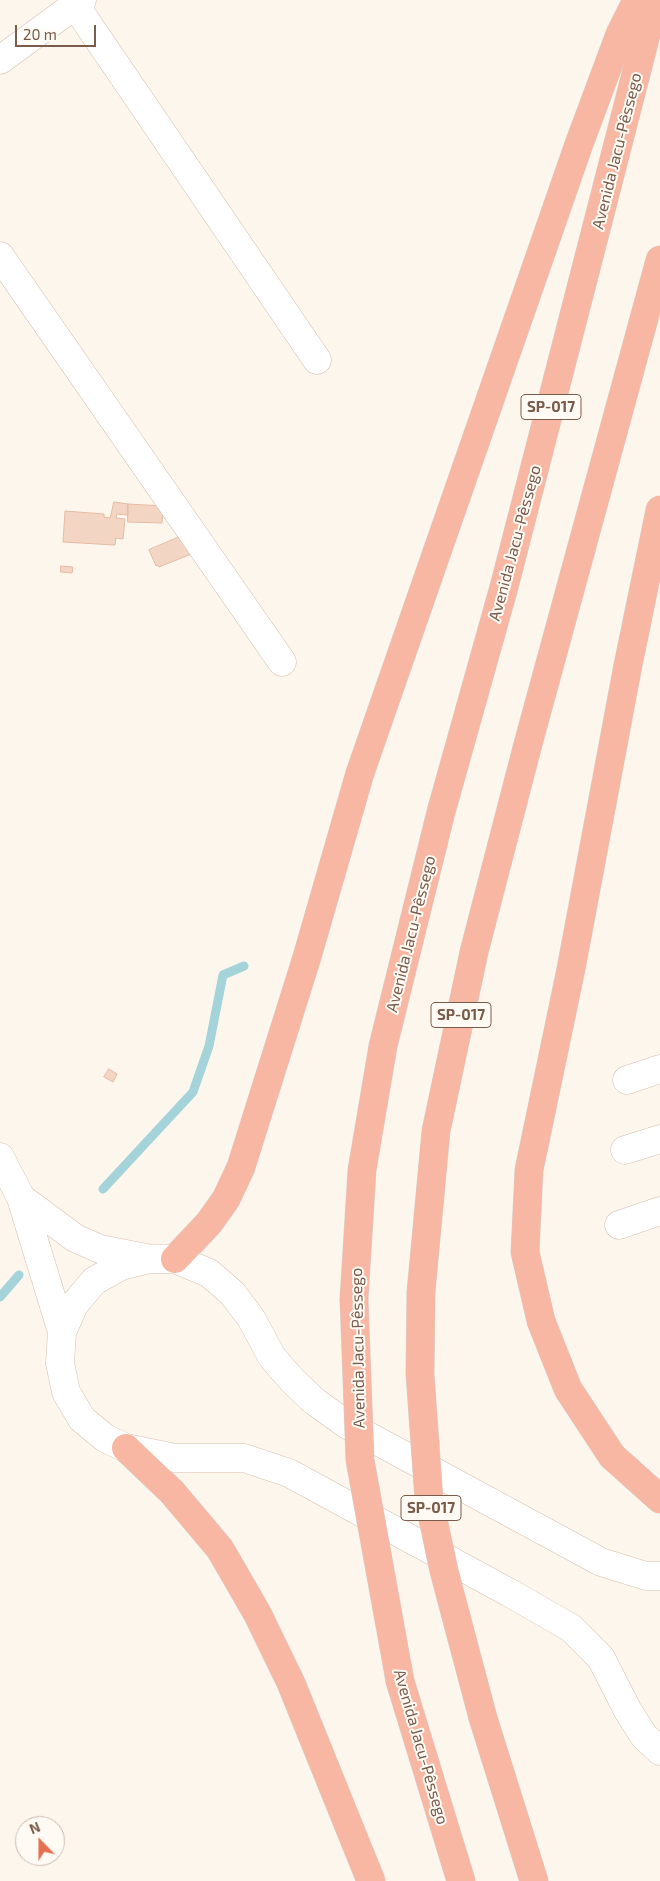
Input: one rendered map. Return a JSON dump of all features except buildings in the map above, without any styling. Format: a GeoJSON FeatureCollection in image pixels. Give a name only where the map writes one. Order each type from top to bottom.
{"type":"FeatureCollection","features":[{"type":"Feature","properties":{"kind":"highway"},"geometry":{"type":"LineString","coordinates":[[163,1259],[210,1223],[226,1199],[241,1167],[306,957],[360,773],[579,144],[620,34],[637,0]]}},
{"type":"Feature","properties":{"kind":"highway","name":"Avenida Jacu-Pêssego"},"geometry":{"type":"LineString","coordinates":[[461,1881],[400,1681],[360,1460],[354,1299],[362,1170],[383,1046],[441,812],[504,587],[655,0]]}},
{"type":"Feature","properties":{"kind":"highway","name":"SP-017"},"geometry":{"type":"LineString","coordinates":[[534,1881],[483,1718],[444,1571],[430,1500],[420,1374],[421,1292],[436,1131],[474,952],[531,734],[660,260]]}},
{"type":"Feature","properties":{"kind":"highway"},"geometry":{"type":"LineString","coordinates":[[660,510],[630,656],[571,969],[529,1170],[525,1252],[541,1321],[568,1389],[612,1456],[660,1499]]}},
{"type":"Feature","properties":{"kind":"highway"},"geometry":{"type":"LineString","coordinates":[[126,1448],[172,1492],[220,1549],[257,1613],[291,1683],[370,1881]]}},
{"type":"Feature","properties":{"kind":"main road"},"geometry":{"type":"LineString","coordinates":[[0,60],[79,3],[318,360]]}},
{"type":"Feature","properties":{"kind":"main road"},"geometry":{"type":"LineString","coordinates":[[0,256],[282,662]]}},
{"type":"Feature","properties":{"kind":"main road"},"geometry":{"type":"LineString","coordinates":[[627,1080],[660,1069]]}},
{"type":"Feature","properties":{"kind":"main road"},"geometry":{"type":"LineString","coordinates":[[625,1150],[660,1139]]}},
{"type":"Feature","properties":{"kind":"main road"},"geometry":{"type":"LineString","coordinates":[[0,1158],[21,1198],[62,1332]]}},
{"type":"Feature","properties":{"kind":"main road"},"geometry":{"type":"LineString","coordinates":[[21,1198],[75,1238],[100,1249],[163,1259],[209,1273],[232,1293],[251,1318],[272,1357],[292,1380],[314,1402],[346,1424],[602,1562],[646,1576],[660,1576]]}},
{"type":"Feature","properties":{"kind":"main road"},"geometry":{"type":"LineString","coordinates":[[619,1225],[660,1212]]}},
{"type":"Feature","properties":{"kind":"main road"},"geometry":{"type":"LineString","coordinates":[[163,1259],[121,1266],[94,1281],[74,1305],[62,1332],[60,1362],[66,1392],[82,1418],[105,1438],[126,1448],[175,1458],[244,1458],[289,1473],[571,1628],[601,1658],[628,1711],[644,1736],[660,1751]]}},
{"type":"Feature","properties":{"kind":"waterway"},"geometry":{"type":"LineString","coordinates":[[103,1189],[193,1092],[209,1046],[223,975],[244,966]]}},
{"type":"Feature","properties":{"kind":"waterway"},"geometry":{"type":"LineString","coordinates":[[0,1297],[19,1275]]}}]}
